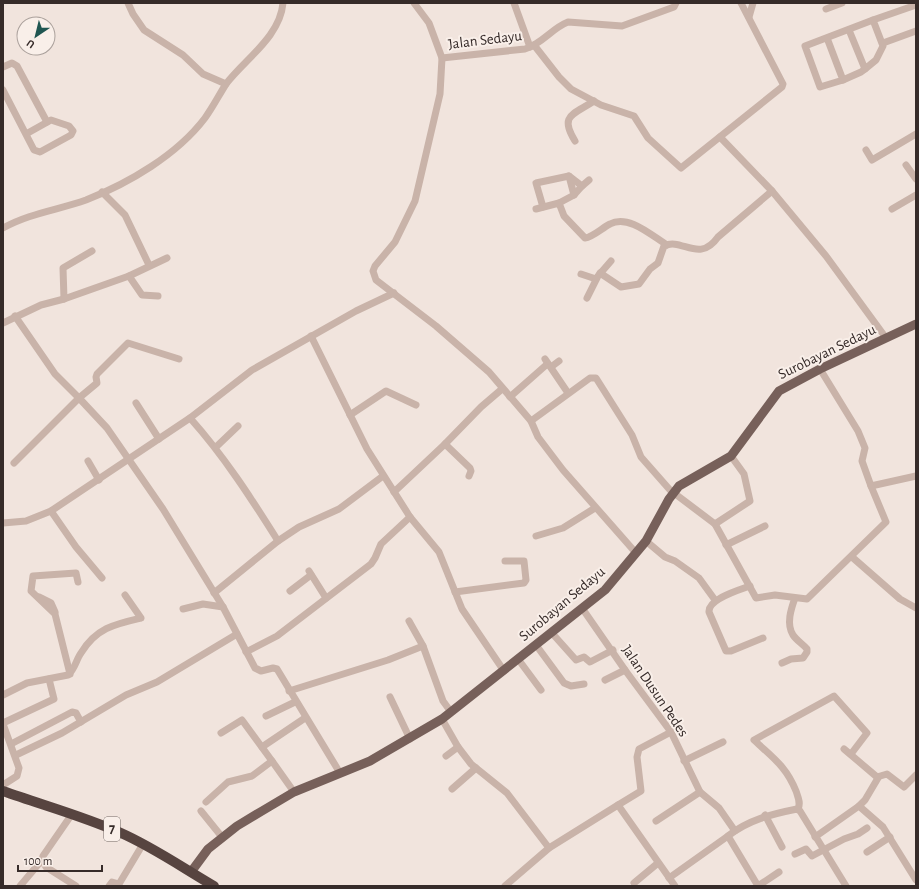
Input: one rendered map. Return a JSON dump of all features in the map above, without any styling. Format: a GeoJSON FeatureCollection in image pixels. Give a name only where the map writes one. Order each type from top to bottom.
{"type":"FeatureCollection","features":[{"type":"Feature","properties":{"kind":"highway","name":"7"},"geometry":{"type":"LineString","coordinates":[[3,791],[72,814],[116,831],[143,844],[214,886]]}},
{"type":"Feature","properties":{"kind":"main road","name":"Surobayan Sedayu"},"geometry":{"type":"LineString","coordinates":[[191,872],[208,849],[222,837],[294,792],[370,761],[442,719],[605,590],[646,541],[673,493],[684,482],[732,456],[775,395],[820,369],[916,324]]}},
{"type":"Feature","properties":{"kind":"street"},"geometry":{"type":"LineString","coordinates":[[128,3],[140,25],[150,35],[183,56],[203,74],[226,84]]}},
{"type":"Feature","properties":{"kind":"street"},"geometry":{"type":"LineString","coordinates":[[3,228],[20,219],[86,200],[126,181],[181,143],[204,118],[236,71],[257,51],[275,27],[282,10],[283,3]]}},
{"type":"Feature","properties":{"kind":"street","name":"Jalan Sedayu"},"geometry":{"type":"LineString","coordinates":[[414,3],[429,24],[442,58],[468,57],[477,54],[532,46],[562,24],[568,22],[622,26],[674,7],[676,3]]}},
{"type":"Feature","properties":{"kind":"street"},"geometry":{"type":"LineString","coordinates":[[514,3],[532,46],[570,89],[594,101],[634,116],[648,138],[680,168],[782,87],[783,84],[741,3]]}},
{"type":"Feature","properties":{"kind":"street"},"geometry":{"type":"LineString","coordinates":[[749,17],[753,3]]}},
{"type":"Feature","properties":{"kind":"street"},"geometry":{"type":"LineString","coordinates":[[826,9],[842,3]]}},
{"type":"Feature","properties":{"kind":"street"},"geometry":{"type":"LineString","coordinates":[[873,20],[882,43],[882,48],[876,60],[864,69],[843,80],[820,87],[805,46],[873,20],[916,5]]}},
{"type":"Feature","properties":{"kind":"street"},"geometry":{"type":"LineString","coordinates":[[850,30],[864,69]]}},
{"type":"Feature","properties":{"kind":"street"},"geometry":{"type":"LineString","coordinates":[[882,43],[916,31]]}},
{"type":"Feature","properties":{"kind":"street"},"geometry":{"type":"LineString","coordinates":[[827,38],[843,80]]}},
{"type":"Feature","properties":{"kind":"street"},"geometry":{"type":"LineString","coordinates":[[442,58],[440,94],[415,201],[395,242],[378,261],[373,270],[376,280],[442,331],[489,372],[530,421],[538,437],[563,470],[636,553]]}},
{"type":"Feature","properties":{"kind":"street"},"geometry":{"type":"LineString","coordinates":[[3,67],[12,63],[17,66],[46,122]]}},
{"type":"Feature","properties":{"kind":"street"},"geometry":{"type":"LineString","coordinates":[[3,90],[34,150],[40,152],[72,133],[72,130],[69,126],[53,120],[46,122],[26,134]]}},
{"type":"Feature","properties":{"kind":"street"},"geometry":{"type":"LineString","coordinates":[[575,141],[567,129],[568,120],[594,101]]}},
{"type":"Feature","properties":{"kind":"street"},"geometry":{"type":"LineString","coordinates":[[866,150],[872,160],[916,134]]}},
{"type":"Feature","properties":{"kind":"street"},"geometry":{"type":"LineString","coordinates":[[720,136],[772,191],[826,256],[886,338]]}},
{"type":"Feature","properties":{"kind":"street"},"geometry":{"type":"LineString","coordinates":[[906,165],[916,178]]}},
{"type":"Feature","properties":{"kind":"street"},"geometry":{"type":"LineString","coordinates":[[569,176],[574,195]]}},
{"type":"Feature","properties":{"kind":"street"},"geometry":{"type":"LineString","coordinates":[[582,186],[569,176],[536,183],[540,208],[559,203],[574,195],[589,180]]}},
{"type":"Feature","properties":{"kind":"street"},"geometry":{"type":"LineString","coordinates":[[559,203],[564,216],[585,238],[610,224],[622,221],[637,226],[667,245],[698,250],[713,245],[718,237],[772,191]]}},
{"type":"Feature","properties":{"kind":"street"},"geometry":{"type":"LineString","coordinates":[[102,192],[121,210],[128,219],[149,265]]}},
{"type":"Feature","properties":{"kind":"street"},"geometry":{"type":"LineString","coordinates":[[892,209],[916,195]]}},
{"type":"Feature","properties":{"kind":"street"},"geometry":{"type":"LineString","coordinates":[[581,274],[598,276],[621,287],[639,284],[650,269],[658,262],[662,249],[667,245]]}},
{"type":"Feature","properties":{"kind":"street"},"geometry":{"type":"LineString","coordinates":[[64,299],[63,268],[92,251]]}},
{"type":"Feature","properties":{"kind":"street"},"geometry":{"type":"LineString","coordinates":[[3,322],[40,305],[64,299],[129,276],[149,265],[167,258]]}},
{"type":"Feature","properties":{"kind":"street"},"geometry":{"type":"LineString","coordinates":[[587,298],[598,276],[611,261]]}},
{"type":"Feature","properties":{"kind":"street"},"geometry":{"type":"LineString","coordinates":[[129,276],[142,295],[158,296]]}},
{"type":"Feature","properties":{"kind":"street"},"geometry":{"type":"LineString","coordinates":[[3,523],[26,521],[51,511],[190,418],[252,370],[356,311],[394,293]]}},
{"type":"Feature","properties":{"kind":"street"},"geometry":{"type":"LineString","coordinates":[[15,316],[55,374],[107,428],[129,459],[214,593],[258,671],[273,668],[277,670],[295,702],[340,773]]}},
{"type":"Feature","properties":{"kind":"street"},"geometry":{"type":"LineString","coordinates":[[311,336],[350,415],[383,476],[410,517],[440,552],[464,613],[504,671]]}},
{"type":"Feature","properties":{"kind":"street"},"geometry":{"type":"LineString","coordinates":[[14,463],[79,398],[97,383],[97,374],[127,344],[179,359]]}},
{"type":"Feature","properties":{"kind":"street"},"geometry":{"type":"LineString","coordinates":[[510,397],[547,364],[559,360]]}},
{"type":"Feature","properties":{"kind":"street"},"geometry":{"type":"LineString","coordinates":[[547,364],[568,393]]}},
{"type":"Feature","properties":{"kind":"street"},"geometry":{"type":"LineString","coordinates":[[530,421],[590,378],[596,378],[632,435],[641,457],[673,493],[715,524],[756,598],[775,594],[804,599],[811,597],[886,522],[862,461],[865,448],[858,431],[820,369]]}},
{"type":"Feature","properties":{"kind":"street"},"geometry":{"type":"LineString","coordinates":[[394,492],[446,444],[481,407],[502,389]]}},
{"type":"Feature","properties":{"kind":"street"},"geometry":{"type":"LineString","coordinates":[[350,415],[386,392],[416,405]]}},
{"type":"Feature","properties":{"kind":"street"},"geometry":{"type":"LineString","coordinates":[[136,403],[159,439]]}},
{"type":"Feature","properties":{"kind":"street"},"geometry":{"type":"LineString","coordinates":[[190,418],[216,447],[278,541]]}},
{"type":"Feature","properties":{"kind":"street"},"geometry":{"type":"LineString","coordinates":[[216,447],[238,426]]}},
{"type":"Feature","properties":{"kind":"street"},"geometry":{"type":"LineString","coordinates":[[446,444],[470,468],[471,471],[469,476]]}},
{"type":"Feature","properties":{"kind":"street"},"geometry":{"type":"LineString","coordinates":[[715,524],[750,501],[744,474],[732,456]]}},
{"type":"Feature","properties":{"kind":"street"},"geometry":{"type":"LineString","coordinates":[[88,461],[99,480]]}},
{"type":"Feature","properties":{"kind":"street"},"geometry":{"type":"LineString","coordinates":[[214,593],[278,541],[299,527],[339,509],[383,476]]}},
{"type":"Feature","properties":{"kind":"street"},"geometry":{"type":"LineString","coordinates":[[871,486],[916,476]]}},
{"type":"Feature","properties":{"kind":"street"},"geometry":{"type":"LineString","coordinates":[[536,536],[563,528],[595,508]]}},
{"type":"Feature","properties":{"kind":"street"},"geometry":{"type":"LineString","coordinates":[[51,511],[76,547],[102,578]]}},
{"type":"Feature","properties":{"kind":"street"},"geometry":{"type":"LineString","coordinates":[[246,652],[273,639],[373,562],[381,544],[410,517]]}},
{"type":"Feature","properties":{"kind":"street"},"geometry":{"type":"LineString","coordinates":[[726,545],[765,526]]}},
{"type":"Feature","properties":{"kind":"street"},"geometry":{"type":"LineString","coordinates":[[646,541],[665,557],[675,561],[699,578],[715,600]]}},
{"type":"Feature","properties":{"kind":"street"},"geometry":{"type":"LineString","coordinates":[[852,557],[900,600],[916,608]]}},
{"type":"Feature","properties":{"kind":"street"},"geometry":{"type":"LineString","coordinates":[[456,592],[524,583],[526,580],[524,561],[505,561]]}},
{"type":"Feature","properties":{"kind":"street"},"geometry":{"type":"LineString","coordinates":[[70,674],[51,603],[44,598],[37,597],[31,589],[33,576],[76,573],[78,582]]}},
{"type":"Feature","properties":{"kind":"street"},"geometry":{"type":"LineString","coordinates":[[290,591],[310,573],[326,598]]}},
{"type":"Feature","properties":{"kind":"street"},"geometry":{"type":"LineString","coordinates":[[750,586],[715,600],[710,605],[708,612],[726,651],[731,651],[763,638]]}},
{"type":"Feature","properties":{"kind":"street"},"geometry":{"type":"LineString","coordinates":[[124,595],[141,618]]}},
{"type":"Feature","properties":{"kind":"street"},"geometry":{"type":"LineString","coordinates":[[782,663],[791,659],[803,658],[807,652],[807,649],[793,635],[791,630],[790,620],[794,598]]}},
{"type":"Feature","properties":{"kind":"street"},"geometry":{"type":"LineString","coordinates":[[183,609],[203,604],[222,606]]}},
{"type":"Feature","properties":{"kind":"street","name":"Jalan Dusun Pedes"},"geometry":{"type":"LineString","coordinates":[[582,608],[613,650],[625,670],[671,732],[700,792],[719,808],[735,831]]}},
{"type":"Feature","properties":{"kind":"street"},"geometry":{"type":"LineString","coordinates":[[3,695],[19,686],[70,674],[86,646],[101,631],[111,625],[149,616]]}},
{"type":"Feature","properties":{"kind":"street"},"geometry":{"type":"LineString","coordinates":[[409,620],[423,646],[443,701],[451,712]]}},
{"type":"Feature","properties":{"kind":"street"},"geometry":{"type":"LineString","coordinates":[[551,632],[576,660],[584,657],[590,662],[613,650]]}},
{"type":"Feature","properties":{"kind":"street"},"geometry":{"type":"LineString","coordinates":[[16,755],[81,722],[122,697],[157,682],[237,634]]}},
{"type":"Feature","properties":{"kind":"street"},"geometry":{"type":"LineString","coordinates":[[536,645],[549,665],[549,668],[539,675]]}},
{"type":"Feature","properties":{"kind":"street"},"geometry":{"type":"LineString","coordinates":[[536,645],[564,683],[571,686],[584,684]]}},
{"type":"Feature","properties":{"kind":"street"},"geometry":{"type":"LineString","coordinates":[[289,691],[388,660],[423,646]]}},
{"type":"Feature","properties":{"kind":"street"},"geometry":{"type":"LineString","coordinates":[[518,660],[539,675],[541,690]]}},
{"type":"Feature","properties":{"kind":"street"},"geometry":{"type":"LineString","coordinates":[[605,680],[625,670]]}},
{"type":"Feature","properties":{"kind":"street"},"geometry":{"type":"LineString","coordinates":[[3,785],[18,774],[19,768],[16,755],[3,724],[54,699],[49,680]]}},
{"type":"Feature","properties":{"kind":"street"},"geometry":{"type":"LineString","coordinates":[[798,809],[800,804],[799,799],[787,771],[754,740],[834,696],[867,733],[851,754]]}},
{"type":"Feature","properties":{"kind":"street"},"geometry":{"type":"LineString","coordinates":[[390,697],[410,739]]}},
{"type":"Feature","properties":{"kind":"street"},"geometry":{"type":"LineString","coordinates":[[266,716],[295,702]]}},
{"type":"Feature","properties":{"kind":"street"},"geometry":{"type":"LineString","coordinates":[[11,744],[72,712],[76,713],[81,722]]}},
{"type":"Feature","properties":{"kind":"street"},"geometry":{"type":"LineString","coordinates":[[262,747],[305,718]]}},
{"type":"Feature","properties":{"kind":"street"},"geometry":{"type":"LineString","coordinates":[[442,719],[458,747],[476,768],[507,793],[549,848]]}},
{"type":"Feature","properties":{"kind":"street"},"geometry":{"type":"LineString","coordinates":[[221,733],[242,720],[294,792]]}},
{"type":"Feature","properties":{"kind":"street"},"geometry":{"type":"LineString","coordinates":[[505,886],[549,848],[641,791],[637,757],[639,749],[671,732]]}},
{"type":"Feature","properties":{"kind":"street"},"geometry":{"type":"LineString","coordinates":[[684,761],[723,742]]}},
{"type":"Feature","properties":{"kind":"street"},"geometry":{"type":"LineString","coordinates":[[446,756],[458,747]]}},
{"type":"Feature","properties":{"kind":"street"},"geometry":{"type":"LineString","coordinates":[[844,749],[878,778]]}},
{"type":"Feature","properties":{"kind":"street"},"geometry":{"type":"LineString","coordinates":[[206,802],[228,782],[252,776],[272,761]]}},
{"type":"Feature","properties":{"kind":"street"},"geometry":{"type":"LineString","coordinates":[[452,789],[476,768]]}},
{"type":"Feature","properties":{"kind":"street"},"geometry":{"type":"LineString","coordinates":[[816,837],[859,806],[865,800],[878,778],[887,774],[904,786],[916,774]]}},
{"type":"Feature","properties":{"kind":"street"},"geometry":{"type":"LineString","coordinates":[[656,822],[700,792]]}},
{"type":"Feature","properties":{"kind":"street"},"geometry":{"type":"LineString","coordinates":[[618,805],[675,886]]}},
{"type":"Feature","properties":{"kind":"street"},"geometry":{"type":"LineString","coordinates":[[859,806],[883,827],[916,880]]}},
{"type":"Feature","properties":{"kind":"street"},"geometry":{"type":"LineString","coordinates":[[669,878],[735,831],[765,815],[798,809]]}},
{"type":"Feature","properties":{"kind":"street"},"geometry":{"type":"LineString","coordinates":[[798,809],[846,886]]}},
{"type":"Feature","properties":{"kind":"street"},"geometry":{"type":"LineString","coordinates":[[201,810],[222,837]]}},
{"type":"Feature","properties":{"kind":"street"},"geometry":{"type":"LineString","coordinates":[[20,886],[42,860],[43,856],[72,814]]}},
{"type":"Feature","properties":{"kind":"street"},"geometry":{"type":"LineString","coordinates":[[765,815],[782,847]]}},
{"type":"Feature","properties":{"kind":"street"},"geometry":{"type":"LineString","coordinates":[[795,854],[806,849],[812,856],[844,839],[858,834],[866,828]]}},
{"type":"Feature","properties":{"kind":"street"},"geometry":{"type":"LineString","coordinates":[[728,836],[758,886],[779,872]]}},
{"type":"Feature","properties":{"kind":"street"},"geometry":{"type":"LineString","coordinates":[[867,852],[890,837]]}},
{"type":"Feature","properties":{"kind":"street"},"geometry":{"type":"LineString","coordinates":[[109,886],[112,882],[119,884],[143,844]]}},
{"type":"Feature","properties":{"kind":"street"},"geometry":{"type":"LineString","coordinates":[[42,860],[46,867],[76,886]]}},
{"type":"Feature","properties":{"kind":"street"},"geometry":{"type":"LineString","coordinates":[[634,883],[658,863]]}}]}
